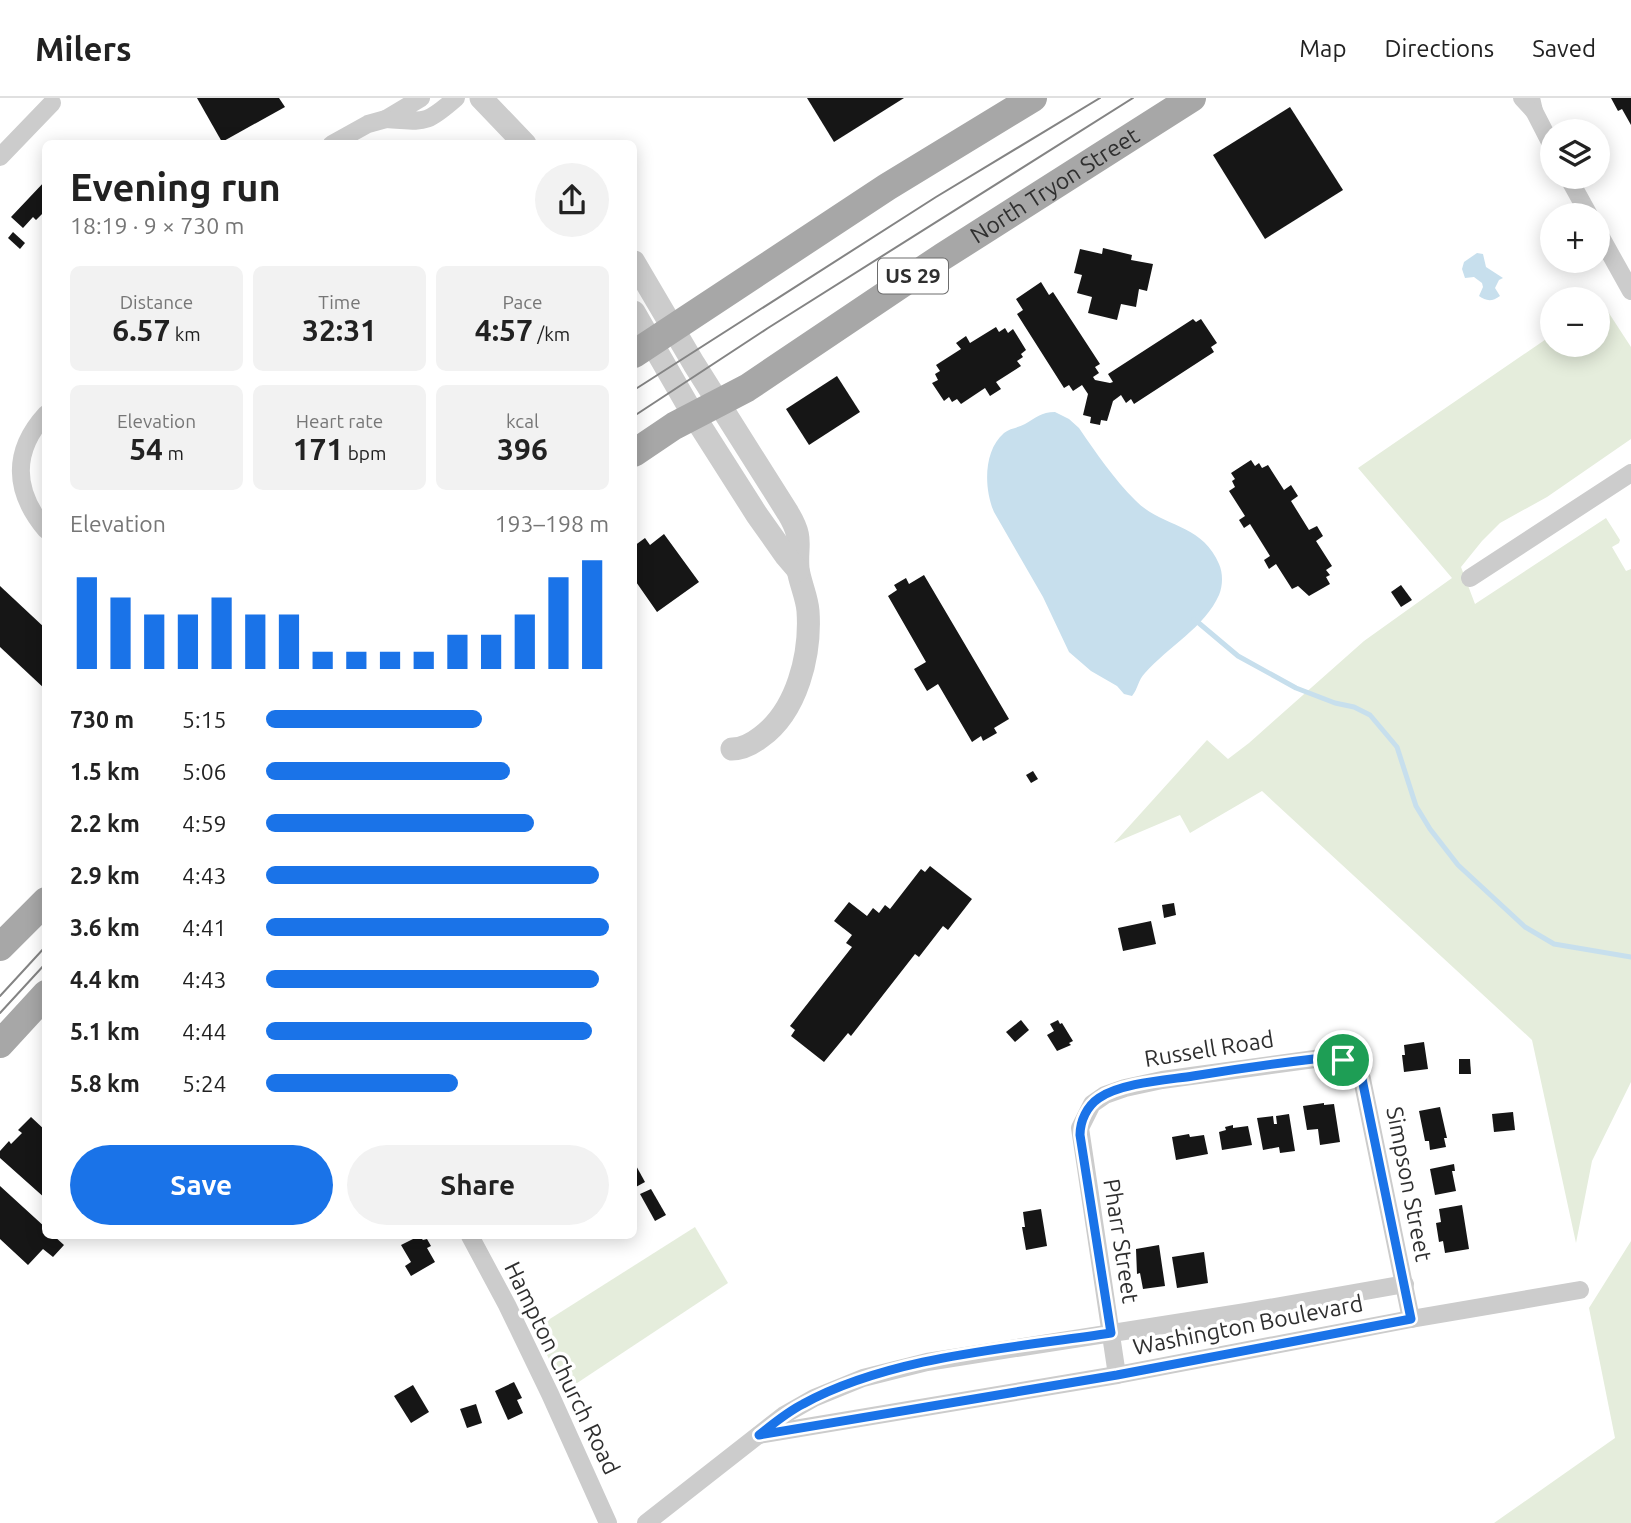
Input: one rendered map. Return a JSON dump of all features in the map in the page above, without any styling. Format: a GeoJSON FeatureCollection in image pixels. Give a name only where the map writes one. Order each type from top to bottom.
{"type":"FeatureCollection","features":[{"type":"Feature","properties":{"kind":"main road"},"geometry":{"type":"LineString","coordinates":[[653,341],[887,187],[1033,98]]}},
{"type":"Feature","properties":{"kind":"main road","name":"North Tryon Street"},"geometry":{"type":"LineString","coordinates":[[637,451],[656,437],[747,388],[942,257],[1192,98]]}},
{"type":"Feature","properties":{"kind":"main road"},"geometry":{"type":"LineString","coordinates":[[0,947],[42,905]]}},
{"type":"Feature","properties":{"kind":"main road"},"geometry":{"type":"LineString","coordinates":[[0,1045],[42,998]]}},
{"type":"Feature","properties":{"kind":"street"},"geometry":{"type":"LineString","coordinates":[[339,140],[368,124],[386,119],[421,98]]}},
{"type":"Feature","properties":{"kind":"street"},"geometry":{"type":"LineString","coordinates":[[386,119],[424,121],[456,98]]}},
{"type":"Feature","properties":{"kind":"street"},"geometry":{"type":"LineString","coordinates":[[481,98],[520,140]]}},
{"type":"Feature","properties":{"kind":"street"},"geometry":{"type":"LineString","coordinates":[[1529,102],[1540,123]]}},
{"type":"Feature","properties":{"kind":"street"},"geometry":{"type":"LineString","coordinates":[[0,157],[52,103]]}},
{"type":"Feature","properties":{"kind":"street"},"geometry":{"type":"LineString","coordinates":[[1610,254],[1631,292]]}},
{"type":"Feature","properties":{"kind":"street"},"geometry":{"type":"LineString","coordinates":[[637,274],[653,341],[694,364],[794,524],[800,547],[799,570],[808,610],[808,634],[805,657],[793,695],[786,711],[770,730],[746,747],[732,749]]}},
{"type":"Feature","properties":{"kind":"street"},"geometry":{"type":"LineString","coordinates":[[637,317],[694,416],[770,535],[799,570]]}},
{"type":"Feature","properties":{"kind":"street"},"geometry":{"type":"LineString","coordinates":[[42,419],[27,441],[20,473],[29,505],[42,524]]}},
{"type":"Feature","properties":{"kind":"street"},"geometry":{"type":"LineString","coordinates":[[1470,578],[1631,473]]}},
{"type":"Feature","properties":{"kind":"street","name":"Russell Road"},"geometry":{"type":"LineString","coordinates":[[1085,1115],[1091,1104],[1105,1095],[1162,1080],[1322,1058],[1336,1058],[1349,1063]]}},
{"type":"Feature","properties":{"kind":"street","name":"Simpson Street"},"geometry":{"type":"LineString","coordinates":[[1349,1063],[1359,1072],[1365,1088],[1411,1319]]}},
{"type":"Feature","properties":{"kind":"street","name":"Pharr Street"},"geometry":{"type":"LineString","coordinates":[[1085,1115],[1080,1135],[1117,1375]]}},
{"type":"Feature","properties":{"kind":"street","name":"Hampton Church Road"},"geometry":{"type":"LineString","coordinates":[[472,1239],[507,1304],[608,1523]]}},
{"type":"Feature","properties":{"kind":"street","name":"Washington Boulevard"},"geometry":{"type":"LineString","coordinates":[[646,1523],[784,1415],[840,1386],[894,1369],[1405,1284]]}},
{"type":"Feature","properties":{"kind":"street","name":"Washington Boulevard"},"geometry":{"type":"LineString","coordinates":[[759,1435],[1117,1375],[1580,1290]]}},
{"type":"Feature","properties":{"kind":"green space"},"geometry":{"type":"Polygon","coordinates":[[[1610,315],[1631,347],[1631,439],[1547,497],[1500,523],[1461,567],[1475,604],[1606,518],[1620,540],[1612,547],[1626,571],[1631,569],[1631,1082],[1592,1161],[1576,1243],[1532,1040],[1262,791],[1190,833],[1180,815],[1114,843],[1207,740],[1228,759],[1364,641],[1452,578],[1358,468],[1540,343],[1540,357],[1610,357],[1610,315]]]}},
{"type":"Feature","properties":{"kind":"green space"},"geometry":{"type":"Polygon","coordinates":[[[695,1227],[728,1283],[565,1391],[534,1329],[695,1227]]]}},
{"type":"Feature","properties":{"kind":"green space"},"geometry":{"type":"Polygon","coordinates":[[[1631,1241],[1631,1523],[1494,1523],[1615,1438],[1589,1308],[1631,1241]]]}},
{"type":"Feature","properties":{"kind":"water"},"geometry":{"type":"Polygon","coordinates":[[[1477,253],[1483,254],[1486,267],[1503,278],[1495,288],[1500,296],[1492,300],[1479,296],[1482,283],[1474,277],[1465,278],[1462,269],[1464,262],[1477,253]]]}},
{"type":"Feature","properties":{"kind":"water"},"geometry":{"type":"Polygon","coordinates":[[[1055,412],[1079,428],[1135,500],[1157,516],[1192,533],[1202,541],[1212,551],[1222,575],[1219,595],[1205,617],[1154,663],[1132,696],[1124,694],[1117,686],[1091,671],[1069,652],[1043,597],[994,512],[988,492],[987,471],[997,441],[1009,430],[1042,414],[1055,412]]]}},
{"type":"Feature","properties":{"kind":"building"},"geometry":{"type":"Polygon","coordinates":[[[197,98],[279,98],[285,107],[226,140],[221,140],[197,98]]]}},
{"type":"Feature","properties":{"kind":"building"},"geometry":{"type":"Polygon","coordinates":[[[807,98],[904,98],[834,142],[807,98]]]}},
{"type":"Feature","properties":{"kind":"building"},"geometry":{"type":"Polygon","coordinates":[[[1611,98],[1631,98],[1631,125],[1622,109],[1618,111],[1611,98]]]}},
{"type":"Feature","properties":{"kind":"building"},"geometry":{"type":"Polygon","coordinates":[[[1290,107],[1343,190],[1265,239],[1213,155],[1290,107]]]}},
{"type":"Feature","properties":{"kind":"building"},"geometry":{"type":"Polygon","coordinates":[[[42,184],[42,214],[36,220],[33,217],[23,228],[11,217],[42,184]]]}},
{"type":"Feature","properties":{"kind":"building"},"geometry":{"type":"Polygon","coordinates":[[[13,232],[25,243],[20,249],[8,238],[13,232]]]}},
{"type":"Feature","properties":{"kind":"building"},"geometry":{"type":"Polygon","coordinates":[[[1103,248],[1132,255],[1131,260],[1153,264],[1147,291],[1139,289],[1136,307],[1121,304],[1117,320],[1088,313],[1092,297],[1077,293],[1082,275],[1074,273],[1080,249],[1102,254],[1103,248]]]}},
{"type":"Feature","properties":{"kind":"building"},"geometry":{"type":"Polygon","coordinates":[[[1041,282],[1049,295],[1053,292],[1100,364],[1095,367],[1099,373],[1093,377],[1095,380],[1113,382],[1108,374],[1193,319],[1196,322],[1201,319],[1217,343],[1211,347],[1214,352],[1134,404],[1131,399],[1126,403],[1121,395],[1113,401],[1107,421],[1101,420],[1100,425],[1090,423],[1091,417],[1083,415],[1088,394],[1082,385],[1073,391],[1069,385],[1064,388],[1017,314],[1023,310],[1016,299],[1041,282]]]}},
{"type":"Feature","properties":{"kind":"building"},"geometry":{"type":"Polygon","coordinates":[[[996,327],[999,332],[1005,328],[1008,333],[1013,329],[1026,350],[1021,354],[1023,357],[1017,361],[1021,366],[996,382],[1001,389],[990,396],[985,388],[961,404],[957,399],[952,402],[949,397],[944,401],[932,383],[938,380],[935,374],[940,371],[936,365],[961,349],[956,343],[966,336],[970,343],[996,327]]]}},
{"type":"Feature","properties":{"kind":"building"},"geometry":{"type":"Polygon","coordinates":[[[837,376],[860,412],[809,445],[786,409],[837,376]]]}},
{"type":"Feature","properties":{"kind":"building"},"geometry":{"type":"Polygon","coordinates":[[[1251,460],[1255,466],[1259,463],[1262,468],[1268,465],[1284,490],[1291,485],[1298,496],[1291,501],[1309,530],[1317,526],[1323,536],[1316,541],[1332,566],[1326,570],[1330,575],[1326,577],[1330,584],[1309,596],[1298,586],[1292,589],[1276,564],[1269,569],[1264,560],[1270,556],[1250,524],[1244,528],[1239,520],[1245,516],[1229,491],[1235,487],[1232,481],[1235,479],[1231,473],[1251,460]]]}},
{"type":"Feature","properties":{"kind":"building"},"geometry":{"type":"Polygon","coordinates":[[[664,534],[699,582],[657,612],[637,583],[637,544],[645,538],[650,545],[664,534]]]}},
{"type":"Feature","properties":{"kind":"building"},"geometry":{"type":"Polygon","coordinates":[[[924,575],[1009,719],[994,728],[997,733],[983,741],[981,736],[972,742],[938,684],[927,691],[914,669],[926,662],[888,596],[897,590],[894,585],[906,578],[909,584],[924,575]]]}},
{"type":"Feature","properties":{"kind":"building"},"geometry":{"type":"Polygon","coordinates":[[[1401,585],[1412,600],[1401,607],[1391,592],[1401,585]]]}},
{"type":"Feature","properties":{"kind":"building"},"geometry":{"type":"Polygon","coordinates":[[[0,586],[42,625],[42,686],[0,647],[0,586]]]}},
{"type":"Feature","properties":{"kind":"building"},"geometry":{"type":"Polygon","coordinates":[[[1033,771],[1038,779],[1031,783],[1026,775],[1033,771]]]}},
{"type":"Feature","properties":{"kind":"building"},"geometry":{"type":"Polygon","coordinates":[[[930,866],[972,899],[948,930],[943,926],[919,957],[915,954],[851,1036],[848,1033],[824,1062],[791,1036],[795,1030],[790,1026],[852,947],[846,943],[852,935],[834,921],[849,902],[867,916],[873,908],[879,913],[885,905],[890,909],[921,869],[925,872],[930,866]]]}},
{"type":"Feature","properties":{"kind":"building"},"geometry":{"type":"Polygon","coordinates":[[[1174,903],[1176,915],[1164,918],[1162,905],[1174,903]]]}},
{"type":"Feature","properties":{"kind":"building"},"geometry":{"type":"Polygon","coordinates":[[[1151,921],[1156,944],[1123,951],[1118,928],[1151,921]]]}},
{"type":"Feature","properties":{"kind":"building"},"geometry":{"type":"Polygon","coordinates":[[[1021,1020],[1029,1030],[1015,1042],[1006,1032],[1021,1020]]]}},
{"type":"Feature","properties":{"kind":"building"},"geometry":{"type":"Polygon","coordinates":[[[1058,1020],[1073,1041],[1069,1043],[1071,1045],[1057,1051],[1047,1035],[1054,1031],[1050,1024],[1058,1020]]]}},
{"type":"Feature","properties":{"kind":"building"},"geometry":{"type":"Polygon","coordinates":[[[1424,1042],[1428,1069],[1404,1072],[1404,1045],[1424,1042]]]}},
{"type":"Feature","properties":{"kind":"building"},"geometry":{"type":"Polygon","coordinates":[[[1459,1059],[1470,1059],[1471,1074],[1459,1074],[1459,1059]]]}},
{"type":"Feature","properties":{"kind":"building"},"geometry":{"type":"Polygon","coordinates":[[[1334,1104],[1340,1142],[1320,1145],[1318,1129],[1307,1130],[1303,1106],[1334,1104]]]}},
{"type":"Feature","properties":{"kind":"building"},"geometry":{"type":"Polygon","coordinates":[[[1440,1107],[1447,1138],[1444,1138],[1446,1147],[1430,1150],[1429,1141],[1425,1141],[1419,1111],[1440,1107]]]}},
{"type":"Feature","properties":{"kind":"building"},"geometry":{"type":"Polygon","coordinates":[[[1513,1112],[1515,1130],[1494,1132],[1492,1114],[1513,1112]]]}},
{"type":"Feature","properties":{"kind":"building"},"geometry":{"type":"Polygon","coordinates":[[[1289,1114],[1295,1151],[1280,1153],[1279,1147],[1263,1150],[1257,1118],[1273,1116],[1274,1124],[1277,1124],[1276,1116],[1289,1114]]]}},
{"type":"Feature","properties":{"kind":"building"},"geometry":{"type":"Polygon","coordinates":[[[31,1117],[42,1127],[42,1195],[0,1158],[0,1151],[22,1133],[18,1130],[31,1117]]]}},
{"type":"Feature","properties":{"kind":"building"},"geometry":{"type":"Polygon","coordinates":[[[1233,1125],[1233,1128],[1248,1126],[1252,1145],[1222,1150],[1219,1132],[1233,1125]]]}},
{"type":"Feature","properties":{"kind":"building"},"geometry":{"type":"Polygon","coordinates":[[[1189,1134],[1190,1137],[1204,1135],[1208,1154],[1176,1160],[1172,1137],[1189,1134]]]}},
{"type":"Feature","properties":{"kind":"building"},"geometry":{"type":"Polygon","coordinates":[[[1454,1164],[1455,1171],[1452,1171],[1456,1191],[1435,1195],[1430,1169],[1454,1164]]]}},
{"type":"Feature","properties":{"kind":"building"},"geometry":{"type":"Polygon","coordinates":[[[637,1167],[645,1182],[637,1186],[637,1167]]]}},
{"type":"Feature","properties":{"kind":"building"},"geometry":{"type":"Polygon","coordinates":[[[0,1186],[42,1224],[42,1239],[57,1239],[64,1245],[53,1257],[43,1249],[28,1265],[0,1239],[0,1186]]]}},
{"type":"Feature","properties":{"kind":"building"},"geometry":{"type":"Polygon","coordinates":[[[651,1189],[666,1215],[655,1221],[640,1194],[651,1189]]]}},
{"type":"Feature","properties":{"kind":"building"},"geometry":{"type":"Polygon","coordinates":[[[1462,1205],[1469,1249],[1445,1253],[1443,1241],[1439,1242],[1436,1223],[1441,1222],[1439,1209],[1462,1205]]]}},
{"type":"Feature","properties":{"kind":"building"},"geometry":{"type":"Polygon","coordinates":[[[1041,1209],[1047,1246],[1026,1250],[1022,1227],[1025,1227],[1023,1212],[1041,1209]]]}},
{"type":"Feature","properties":{"kind":"building"},"geometry":{"type":"Polygon","coordinates":[[[413,1239],[427,1239],[431,1246],[427,1248],[435,1262],[411,1276],[405,1266],[411,1262],[401,1245],[413,1239]]]}},
{"type":"Feature","properties":{"kind":"building"},"geometry":{"type":"Polygon","coordinates":[[[1159,1245],[1165,1286],[1143,1289],[1140,1273],[1137,1274],[1136,1249],[1159,1245]]]}},
{"type":"Feature","properties":{"kind":"building"},"geometry":{"type":"Polygon","coordinates":[[[1204,1252],[1208,1283],[1177,1288],[1172,1257],[1204,1252]]]}},
{"type":"Feature","properties":{"kind":"building"},"geometry":{"type":"Polygon","coordinates":[[[514,1382],[522,1398],[517,1400],[523,1413],[508,1420],[495,1391],[514,1382]]]}},
{"type":"Feature","properties":{"kind":"building"},"geometry":{"type":"Polygon","coordinates":[[[413,1385],[429,1412],[411,1423],[394,1396],[413,1385]]]}},
{"type":"Feature","properties":{"kind":"building"},"geometry":{"type":"Polygon","coordinates":[[[476,1404],[482,1423],[467,1428],[460,1409],[476,1404]]]}},
{"type":"Feature","properties":{"kind":"waterway"},"geometry":{"type":"LineString","coordinates":[[1194,619],[1238,656],[1296,688],[1370,715],[1397,747],[1416,806],[1430,829],[1458,865],[1525,927],[1554,944],[1631,957]]}},
{"type":"Feature","properties":{"kind":"tram line"},"geometry":{"type":"LineString","coordinates":[[637,388],[936,197],[1100,98]]}},
{"type":"Feature","properties":{"kind":"tram line"},"geometry":{"type":"LineString","coordinates":[[637,414],[768,328],[1133,98]]}},
{"type":"Feature","properties":{"kind":"tram line"},"geometry":{"type":"LineString","coordinates":[[0,996],[42,950]]}},
{"type":"Feature","properties":{"kind":"tram line"},"geometry":{"type":"LineString","coordinates":[[0,1013],[42,967]]}},
{"type":"Feature","properties":{"kind":"route"},"geometry":{"type":"LineString","coordinates":[[1322,1058],[1343,1060],[1359,1072],[1362,1079],[1411,1319],[1117,1375],[759,1435],[784,1415],[814,1398],[840,1386],[894,1369],[1111,1333],[1080,1135],[1082,1122],[1091,1104],[1105,1095],[1125,1088],[1162,1080],[1322,1058]]}}]}
